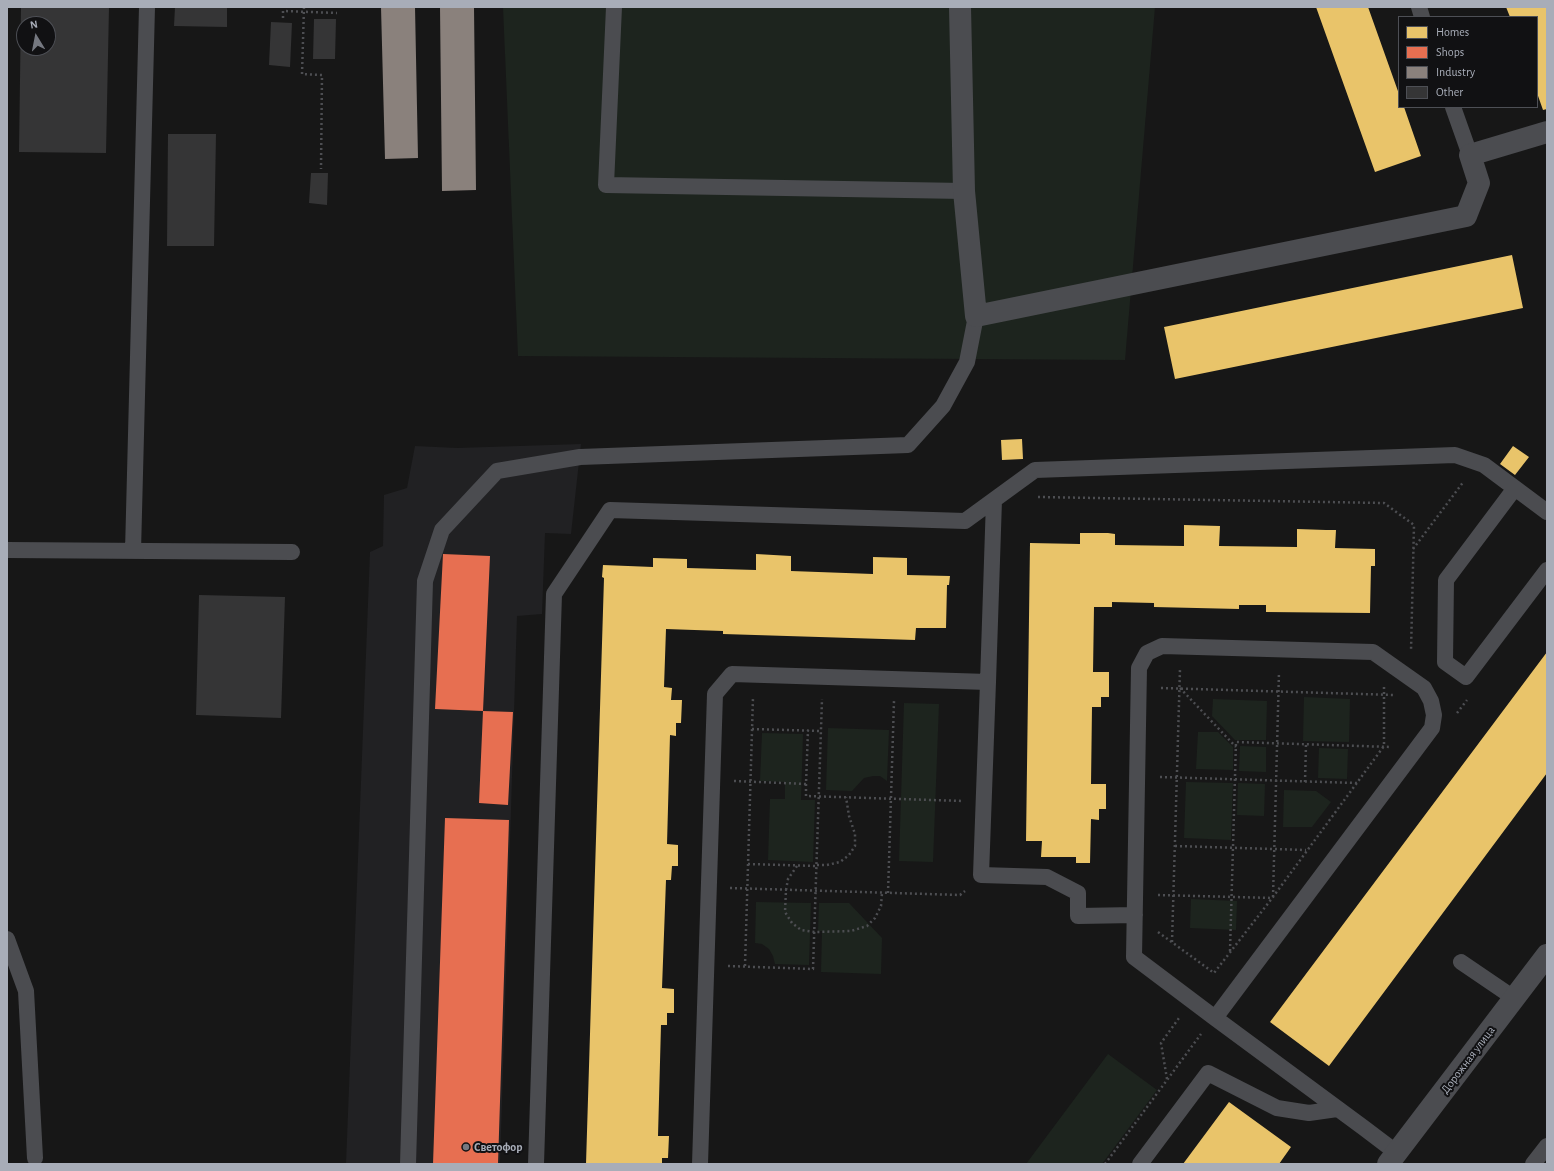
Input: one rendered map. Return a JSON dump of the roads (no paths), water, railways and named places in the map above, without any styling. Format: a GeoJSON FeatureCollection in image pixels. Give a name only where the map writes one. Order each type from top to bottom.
{"type":"FeatureCollection","features":[{"type":"Feature","properties":{"kind":"street"},"geometry":{"type":"LineString","coordinates":[[960,7],[964,191],[976,316],[1466,216],[1479,183],[1470,155],[1547,132]]}},
{"type":"Feature","properties":{"kind":"street","name":"Дорожная улица"},"geometry":{"type":"LineString","coordinates":[[1393,1158],[1547,956]]}},
{"type":"Feature","properties":{"kind":"lane"},"geometry":{"type":"LineString","coordinates":[[133,551],[147,7]]}},
{"type":"Feature","properties":{"kind":"lane"},"geometry":{"type":"LineString","coordinates":[[614,7],[606,185],[964,191]]}},
{"type":"Feature","properties":{"kind":"lane"},"geometry":{"type":"LineString","coordinates":[[1453,108],[1470,155]]}},
{"type":"Feature","properties":{"kind":"lane"},"geometry":{"type":"LineString","coordinates":[[408,1164],[425,581],[442,530],[497,470],[580,457],[908,446],[943,406],[967,362],[976,316]]}},
{"type":"Feature","properties":{"kind":"lane"},"geometry":{"type":"LineString","coordinates":[[536,1164],[554,594],[610,510],[965,521],[1035,470],[1455,455],[1484,465],[1547,512]]}},
{"type":"Feature","properties":{"kind":"lane"},"geometry":{"type":"LineString","coordinates":[[1515,488],[1446,580],[1445,662],[1466,678],[1547,570]]}},
{"type":"Feature","properties":{"kind":"lane"},"geometry":{"type":"LineString","coordinates":[[996,498],[981,875],[1047,877],[1078,893],[1078,916],[1135,915]]}},
{"type":"Feature","properties":{"kind":"lane"},"geometry":{"type":"LineString","coordinates":[[7,550],[292,552]]}},
{"type":"Feature","properties":{"kind":"lane"},"geometry":{"type":"LineString","coordinates":[[1215,1017],[1432,728],[1434,715],[1430,696],[1424,688],[1373,652],[1162,646],[1147,653],[1139,668],[1134,957],[1338,1109],[1393,1158]]}},
{"type":"Feature","properties":{"kind":"lane"},"geometry":{"type":"LineString","coordinates":[[700,1164],[715,694],[732,674],[988,682]]}},
{"type":"Feature","properties":{"kind":"lane"},"geometry":{"type":"LineString","coordinates":[[7,939],[26,991],[35,1158]]}},
{"type":"Feature","properties":{"kind":"lane"},"geometry":{"type":"LineString","coordinates":[[1461,962],[1514,998]]}},
{"type":"Feature","properties":{"kind":"lane"},"geometry":{"type":"LineString","coordinates":[[1140,1164],[1208,1073],[1277,1108],[1309,1113],[1338,1109]]}},
{"type":"Feature","properties":{"kind":"lane"},"geometry":{"type":"LineString","coordinates":[[1533,1164],[1547,1146]]}},
{"type":"Feature","properties":{"kind":"place","name":"Светофор"},"geometry":{"type":"Point","coordinates":[466,1147]}}]}
